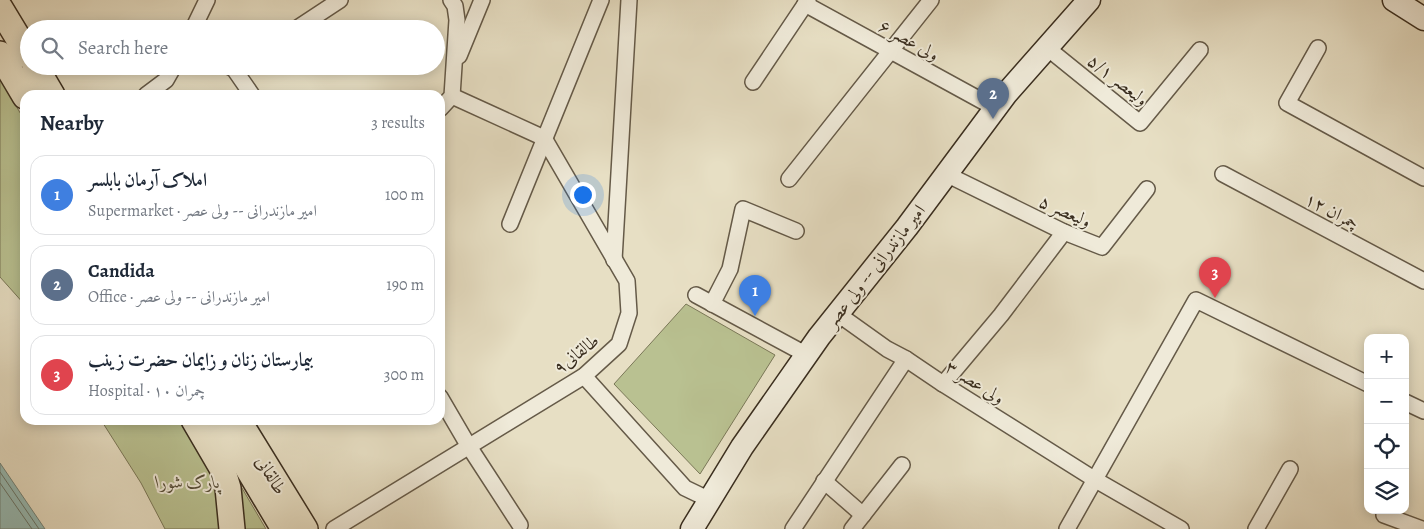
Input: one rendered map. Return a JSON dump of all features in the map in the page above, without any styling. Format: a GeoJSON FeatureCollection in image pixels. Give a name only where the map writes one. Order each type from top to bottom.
{"type":"FeatureCollection","features":[{"type":"Feature","properties":{"kind":"main road"},"geometry":{"type":"LineString","coordinates":[[0,8],[20,41]]}},
{"type":"Feature","properties":{"kind":"main road"},"geometry":{"type":"LineString","coordinates":[[0,54],[21,90]]}},
{"type":"Feature","properties":{"kind":"main road"},"geometry":{"type":"LineString","coordinates":[[40,75],[49,90]]}},
{"type":"Feature","properties":{"kind":"main road"},"geometry":{"type":"LineString","coordinates":[[197,425],[222,468],[228,488],[232,529]]}},
{"type":"Feature","properties":{"kind":"main road","name":"طالقانی"},"geometry":{"type":"LineString","coordinates":[[221,425],[284,529]]}},
{"type":"Feature","properties":{"kind":"main road","name":"طالقانی"},"geometry":{"type":"LineString","coordinates":[[241,425],[305,529]]}},
{"type":"Feature","properties":{"kind":"street"},"geometry":{"type":"LineString","coordinates":[[197,20],[207,0]]}},
{"type":"Feature","properties":{"kind":"street"},"geometry":{"type":"LineString","coordinates":[[310,20],[340,0]]}},
{"type":"Feature","properties":{"kind":"street"},"geometry":{"type":"LineString","coordinates":[[445,104],[452,96],[458,20],[451,0]]}},
{"type":"Feature","properties":{"kind":"street"},"geometry":{"type":"LineString","coordinates":[[454,66],[482,0]]}},
{"type":"Feature","properties":{"kind":"street"},"geometry":{"type":"LineString","coordinates":[[510,224],[601,0]]}},
{"type":"Feature","properties":{"kind":"street"},"geometry":{"type":"LineString","coordinates":[[614,260],[630,0]]}},
{"type":"Feature","properties":{"kind":"street"},"geometry":{"type":"LineString","coordinates":[[788,179],[931,0]]}},
{"type":"Feature","properties":{"kind":"street"},"geometry":{"type":"LineString","coordinates":[[753,82],[806,2]]}},
{"type":"Feature","properties":{"kind":"street","name":"ولی عصر ۶"},"geometry":{"type":"LineString","coordinates":[[806,2],[890,51],[995,108]]}},
{"type":"Feature","properties":{"kind":"street","name":"امیر مازندرانی -- ولی عصر"},"geometry":{"type":"LineString","coordinates":[[692,529],[742,447],[806,355],[995,108],[1082,5]]}},
{"type":"Feature","properties":{"kind":"street","name":"ولیعصر ۵/۱"},"geometry":{"type":"LineString","coordinates":[[1046,47],[1140,123],[1200,50]]}},
{"type":"Feature","properties":{"kind":"street"},"geometry":{"type":"LineString","coordinates":[[1318,48],[1287,104],[1424,178]]}},
{"type":"Feature","properties":{"kind":"street"},"geometry":{"type":"LineString","coordinates":[[153,90],[166,80],[169,75]]}},
{"type":"Feature","properties":{"kind":"street"},"geometry":{"type":"LineString","coordinates":[[239,75],[249,90]]}},
{"type":"Feature","properties":{"kind":"street"},"geometry":{"type":"LineString","coordinates":[[452,96],[544,138]]}},
{"type":"Feature","properties":{"kind":"street","name":"طالقانی۹"},"geometry":{"type":"LineString","coordinates":[[334,529],[468,445],[584,376],[619,344],[629,313],[627,281],[544,138]]}},
{"type":"Feature","properties":{"kind":"street","name":"ولیعصر ۵"},"geometry":{"type":"LineString","coordinates":[[946,174],[1064,232],[1102,248],[1147,189]]}},
{"type":"Feature","properties":{"kind":"street","name":"چمران ۱۲"},"geometry":{"type":"LineString","coordinates":[[1223,174],[1424,281]]}},
{"type":"Feature","properties":{"kind":"street"},"geometry":{"type":"LineString","coordinates":[[712,304],[730,269],[743,209],[796,231]]}},
{"type":"Feature","properties":{"kind":"street"},"geometry":{"type":"LineString","coordinates":[[943,384],[1001,315],[1064,232]]}},
{"type":"Feature","properties":{"kind":"street"},"geometry":{"type":"LineString","coordinates":[[696,295],[806,355]]}},
{"type":"Feature","properties":{"kind":"street"},"geometry":{"type":"LineString","coordinates":[[1067,529],[1196,300],[1364,382]]}},
{"type":"Feature","properties":{"kind":"street","name":"ولی عصر ۳"},"geometry":{"type":"LineString","coordinates":[[838,314],[887,349],[906,359],[1094,479],[1181,529]]}},
{"type":"Feature","properties":{"kind":"street"},"geometry":{"type":"LineString","coordinates":[[793,529],[906,359]]}},
{"type":"Feature","properties":{"kind":"street"},"geometry":{"type":"LineString","coordinates":[[584,376],[685,488],[710,500]]}},
{"type":"Feature","properties":{"kind":"street"},"geometry":{"type":"LineString","coordinates":[[1409,404],[1424,411]]}},
{"type":"Feature","properties":{"kind":"street"},"geometry":{"type":"LineString","coordinates":[[445,406],[520,525]]}},
{"type":"Feature","properties":{"kind":"street"},"geometry":{"type":"LineString","coordinates":[[852,529],[902,465]]}},
{"type":"Feature","properties":{"kind":"street"},"geometry":{"type":"LineString","coordinates":[[1256,529],[1290,469]]}},
{"type":"Feature","properties":{"kind":"street"},"geometry":{"type":"LineString","coordinates":[[824,481],[863,515]]}},
{"type":"Feature","properties":{"kind":"street"},"geometry":{"type":"LineString","coordinates":[[1384,515],[1422,529]]}},
{"type":"Feature","properties":{"kind":"green space"},"geometry":{"type":"Polygon","coordinates":[[[0,79],[20,113],[20,299],[0,277],[0,79]]]}},
{"type":"Feature","properties":{"kind":"green space"},"geometry":{"type":"Polygon","coordinates":[[[686,304],[775,355],[700,474],[614,384],[686,304]]]}},
{"type":"Feature","properties":{"kind":"green space","name":"پارک شورا"},"geometry":{"type":"Polygon","coordinates":[[[104,425],[205,425],[266,529],[165,529],[141,483],[104,425]]]}},
{"type":"Feature","properties":{"kind":"water"},"geometry":{"type":"Polygon","coordinates":[[[0,463],[45,529],[0,529],[0,463]]]}},
{"type":"Feature","properties":{"kind":"place","name":"Candida"},"geometry":{"type":"Point","coordinates":[993,119]}},
{"type":"Feature","properties":{"kind":"place","name":"بیمارستان زنان و زایمان حضرت زینب"},"geometry":{"type":"Point","coordinates":[1215,298]}},
{"type":"Feature","properties":{"kind":"place","name":"املاک آرمان بابلسر"},"geometry":{"type":"Point","coordinates":[755,316]}}]}
